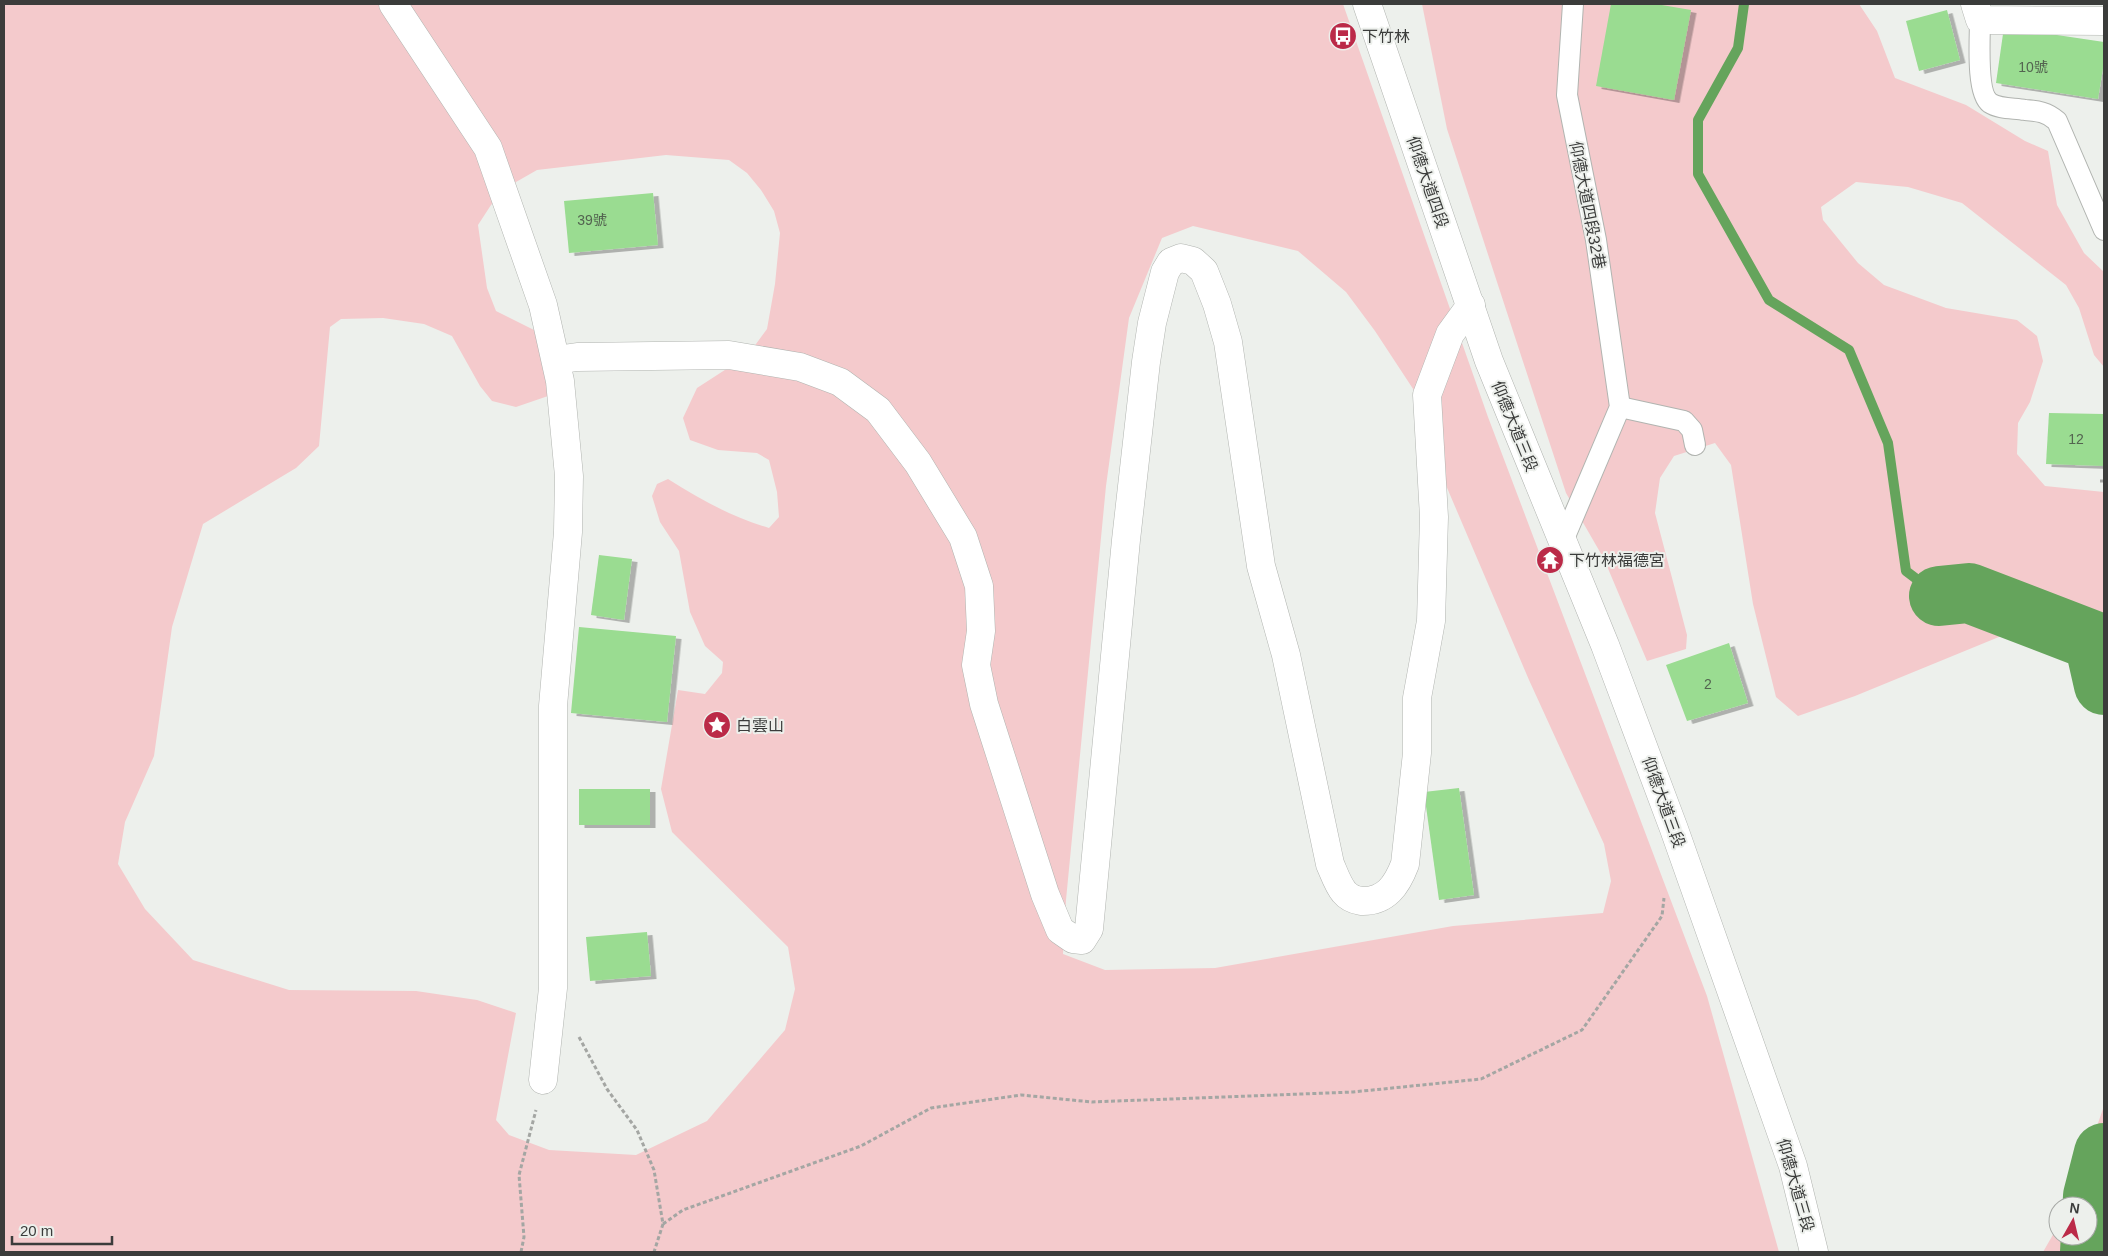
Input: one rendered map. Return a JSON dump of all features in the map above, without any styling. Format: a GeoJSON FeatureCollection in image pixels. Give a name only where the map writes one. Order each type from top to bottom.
{"type":"FeatureCollection","features":[{"type":"Feature","properties":{"kind":"street"},"geometry":{"type":"LineString","coordinates":[[393,4],[488,148],[543,305],[556,360],[566,429],[569,476],[568,532],[553,706],[553,988],[543,1080]]}},
{"type":"Feature","properties":{"kind":"street","name":"仰德大道四段"},"geometry":{"type":"LineString","coordinates":[[1367,4],[1489,361]]}},
{"type":"Feature","properties":{"kind":"street"},"geometry":{"type":"LineString","coordinates":[[1978,12],[2104,21]]}},
{"type":"Feature","properties":{"kind":"street"},"geometry":{"type":"LineString","coordinates":[[556,360],[576,357],[729,355],[800,367],[840,382],[878,410],[918,463],[963,537],[979,586],[981,631],[976,665],[984,704],[1045,894],[1060,930],[1072,940],[1082,940],[1089,929],[1126,540],[1146,362],[1156,304],[1171,262],[1181,258],[1193,261],[1204,271],[1217,304],[1228,342],[1261,566],[1286,655],[1330,864],[1345,893],[1356,900],[1372,902],[1386,895],[1399,880],[1405,864],[1417,753],[1417,698],[1431,621],[1434,517],[1427,395],[1450,334],[1471,305]]}},
{"type":"Feature","properties":{"kind":"street","name":"仰德大道三段"},"geometry":{"type":"LineString","coordinates":[[1489,361],[1605,645],[1694,885],[1793,1166],[1814,1252]]}},
{"type":"Feature","properties":{"kind":"lane","name":"仰德大道四段32巷"},"geometry":{"type":"LineString","coordinates":[[1573,4],[1566,95],[1596,240],[1620,407]]}},
{"type":"Feature","properties":{"kind":"lane"},"geometry":{"type":"LineString","coordinates":[[1978,12],[1981,86],[1984,97],[1991,104],[2049,114],[2056,121],[2104,230]]}},
{"type":"Feature","properties":{"kind":"lane"},"geometry":{"type":"LineString","coordinates":[[1563,541],[1620,407],[1684,421],[1692,430],[1695,445]]}},
{"type":"Feature","properties":{"kind":"path"},"geometry":{"type":"LineString","coordinates":[[663,1224],[683,1210],[861,1146],[930,1108],[1020,1095],[1092,1102],[1353,1092],[1481,1079],[1582,1030],[1662,916],[1664,897]]}},
{"type":"Feature","properties":{"kind":"path"},"geometry":{"type":"LineString","coordinates":[[576,1030],[607,1089],[637,1130],[654,1170],[663,1224],[654,1252]]}},
{"type":"Feature","properties":{"kind":"path"},"geometry":{"type":"LineString","coordinates":[[521,1252],[524,1236],[519,1175],[543,1080]]}},
{"type":"Feature","properties":{"kind":"shaded area"},"geometry":{"type":"Polygon","coordinates":[[[4,4],[1343,4],[1488,417],[1707,996],[1779,1252],[4,1252],[4,4]],[[666,155],[537,170],[509,186],[491,205],[478,225],[487,288],[496,311],[536,331],[551,395],[516,407],[492,401],[480,386],[452,336],[424,324],[383,318],[341,319],[330,327],[319,446],[296,468],[203,524],[172,627],[154,756],[125,822],[118,864],[145,909],[193,960],[289,990],[416,991],[477,1000],[516,1013],[496,1120],[509,1135],[549,1150],[636,1155],[707,1121],[785,1030],[795,989],[788,947],[672,832],[661,789],[678,690],[705,694],[722,673],[723,662],[705,646],[690,612],[679,551],[660,522],[652,496],[657,484],[668,479],[717,507],[742,519],[769,528],[779,517],[777,492],[769,460],[757,453],[718,450],[690,440],[683,418],[697,388],[748,355],[767,329],[775,284],[780,233],[774,211],[761,190],[747,173],[729,160],[666,155]],[[1193,226],[1162,238],[1129,318],[1106,486],[1066,900],[1063,954],[1105,970],[1215,968],[1453,926],[1603,913],[1611,881],[1604,844],[1529,680],[1445,483],[1421,401],[1375,331],[1346,292],[1298,251],[1193,226]]]}},
{"type":"Feature","properties":{"kind":"shaded area"},"geometry":{"type":"Polygon","coordinates":[[[1422,4],[1859,4],[1877,31],[1895,78],[1966,105],[2025,141],[2048,151],[2057,205],[2084,253],[2104,272],[2104,367],[2094,355],[2079,308],[2066,285],[1962,203],[1908,187],[1856,182],[1821,207],[1823,220],[1858,263],[1884,285],[1946,308],[2017,320],[2037,336],[2043,361],[2030,402],[2018,423],[2017,454],[2045,486],[2104,492],[2104,639],[2091,618],[2033,623],[1855,696],[1798,716],[1776,697],[1753,604],[1731,465],[1715,443],[1674,456],[1660,478],[1655,513],[1687,635],[1686,649],[1647,661],[1604,559],[1566,493],[1447,129],[1422,4]]]}},
{"type":"Feature","properties":{"kind":"shaded area"},"geometry":{"type":"Polygon","coordinates":[[[2104,1106],[2104,1252],[2043,1252],[2048,1243],[2048,1246],[2098,1246],[2098,1196],[2072,1196],[2104,1106]]]}},
{"type":"Feature","properties":{"kind":"building"},"geometry":{"type":"Polygon","coordinates":[[[1611,4],[1656,4],[1691,10],[1674,100],[1596,86],[1611,4]]]}},
{"type":"Feature","properties":{"kind":"building"},"geometry":{"type":"Polygon","coordinates":[[[1947,10],[1960,60],[1919,71],[1906,21],[1947,10]]]}},
{"type":"Feature","properties":{"kind":"building"},"geometry":{"type":"Polygon","coordinates":[[[2004,27],[2104,42],[2104,62],[2098,99],[1996,83],[2004,27]]]}},
{"type":"Feature","properties":{"kind":"building"},"geometry":{"type":"Polygon","coordinates":[[[653,193],[658,245],[569,253],[564,201],[653,193]]]}},
{"type":"Feature","properties":{"kind":"building"},"geometry":{"type":"Polygon","coordinates":[[[2049,413],[2104,414],[2104,466],[2046,464],[2049,413]]]}},
{"type":"Feature","properties":{"kind":"building"},"geometry":{"type":"Polygon","coordinates":[[[599,555],[632,559],[624,620],[591,615],[599,555]]]}},
{"type":"Feature","properties":{"kind":"building"},"geometry":{"type":"Polygon","coordinates":[[[579,627],[676,636],[667,722],[571,713],[579,627]]]}},
{"type":"Feature","properties":{"kind":"building"},"geometry":{"type":"Polygon","coordinates":[[[1729,643],[1748,703],[1687,721],[1666,665],[1729,643]]]}},
{"type":"Feature","properties":{"kind":"building"},"geometry":{"type":"Polygon","coordinates":[[[1459,788],[1474,895],[1439,900],[1424,792],[1459,788]]]}},
{"type":"Feature","properties":{"kind":"building"},"geometry":{"type":"Polygon","coordinates":[[[579,789],[650,789],[650,825],[579,825],[579,789]]]}},
{"type":"Feature","properties":{"kind":"building"},"geometry":{"type":"Polygon","coordinates":[[[647,932],[651,976],[590,981],[586,937],[647,932]]]}},
{"type":"Feature","properties":{"kind":"waterway"},"geometry":{"type":"LineString","coordinates":[[1744,4],[1738,48],[1698,120],[1698,174],[1769,300],[1849,350],[1888,443],[1906,571],[1939,596]]}},
{"type":"Feature","properties":{"kind":"waterway"},"geometry":{"type":"LineString","coordinates":[[1939,596],[1969,593],[2094,641],[2104,685]]}},
{"type":"Feature","properties":{"kind":"waterway"},"geometry":{"type":"LineString","coordinates":[[2090,1252],[2093,1196],[2104,1153]]}},
{"type":"Feature","properties":{"kind":"place","name":"下竹林"},"geometry":{"type":"Point","coordinates":[1343,36]}},
{"type":"Feature","properties":{"kind":"place","name":"下竹林福德宮"},"geometry":{"type":"Point","coordinates":[1550,560]}},
{"type":"Feature","properties":{"kind":"place","name":"白雲山"},"geometry":{"type":"Point","coordinates":[717,725]}}]}
